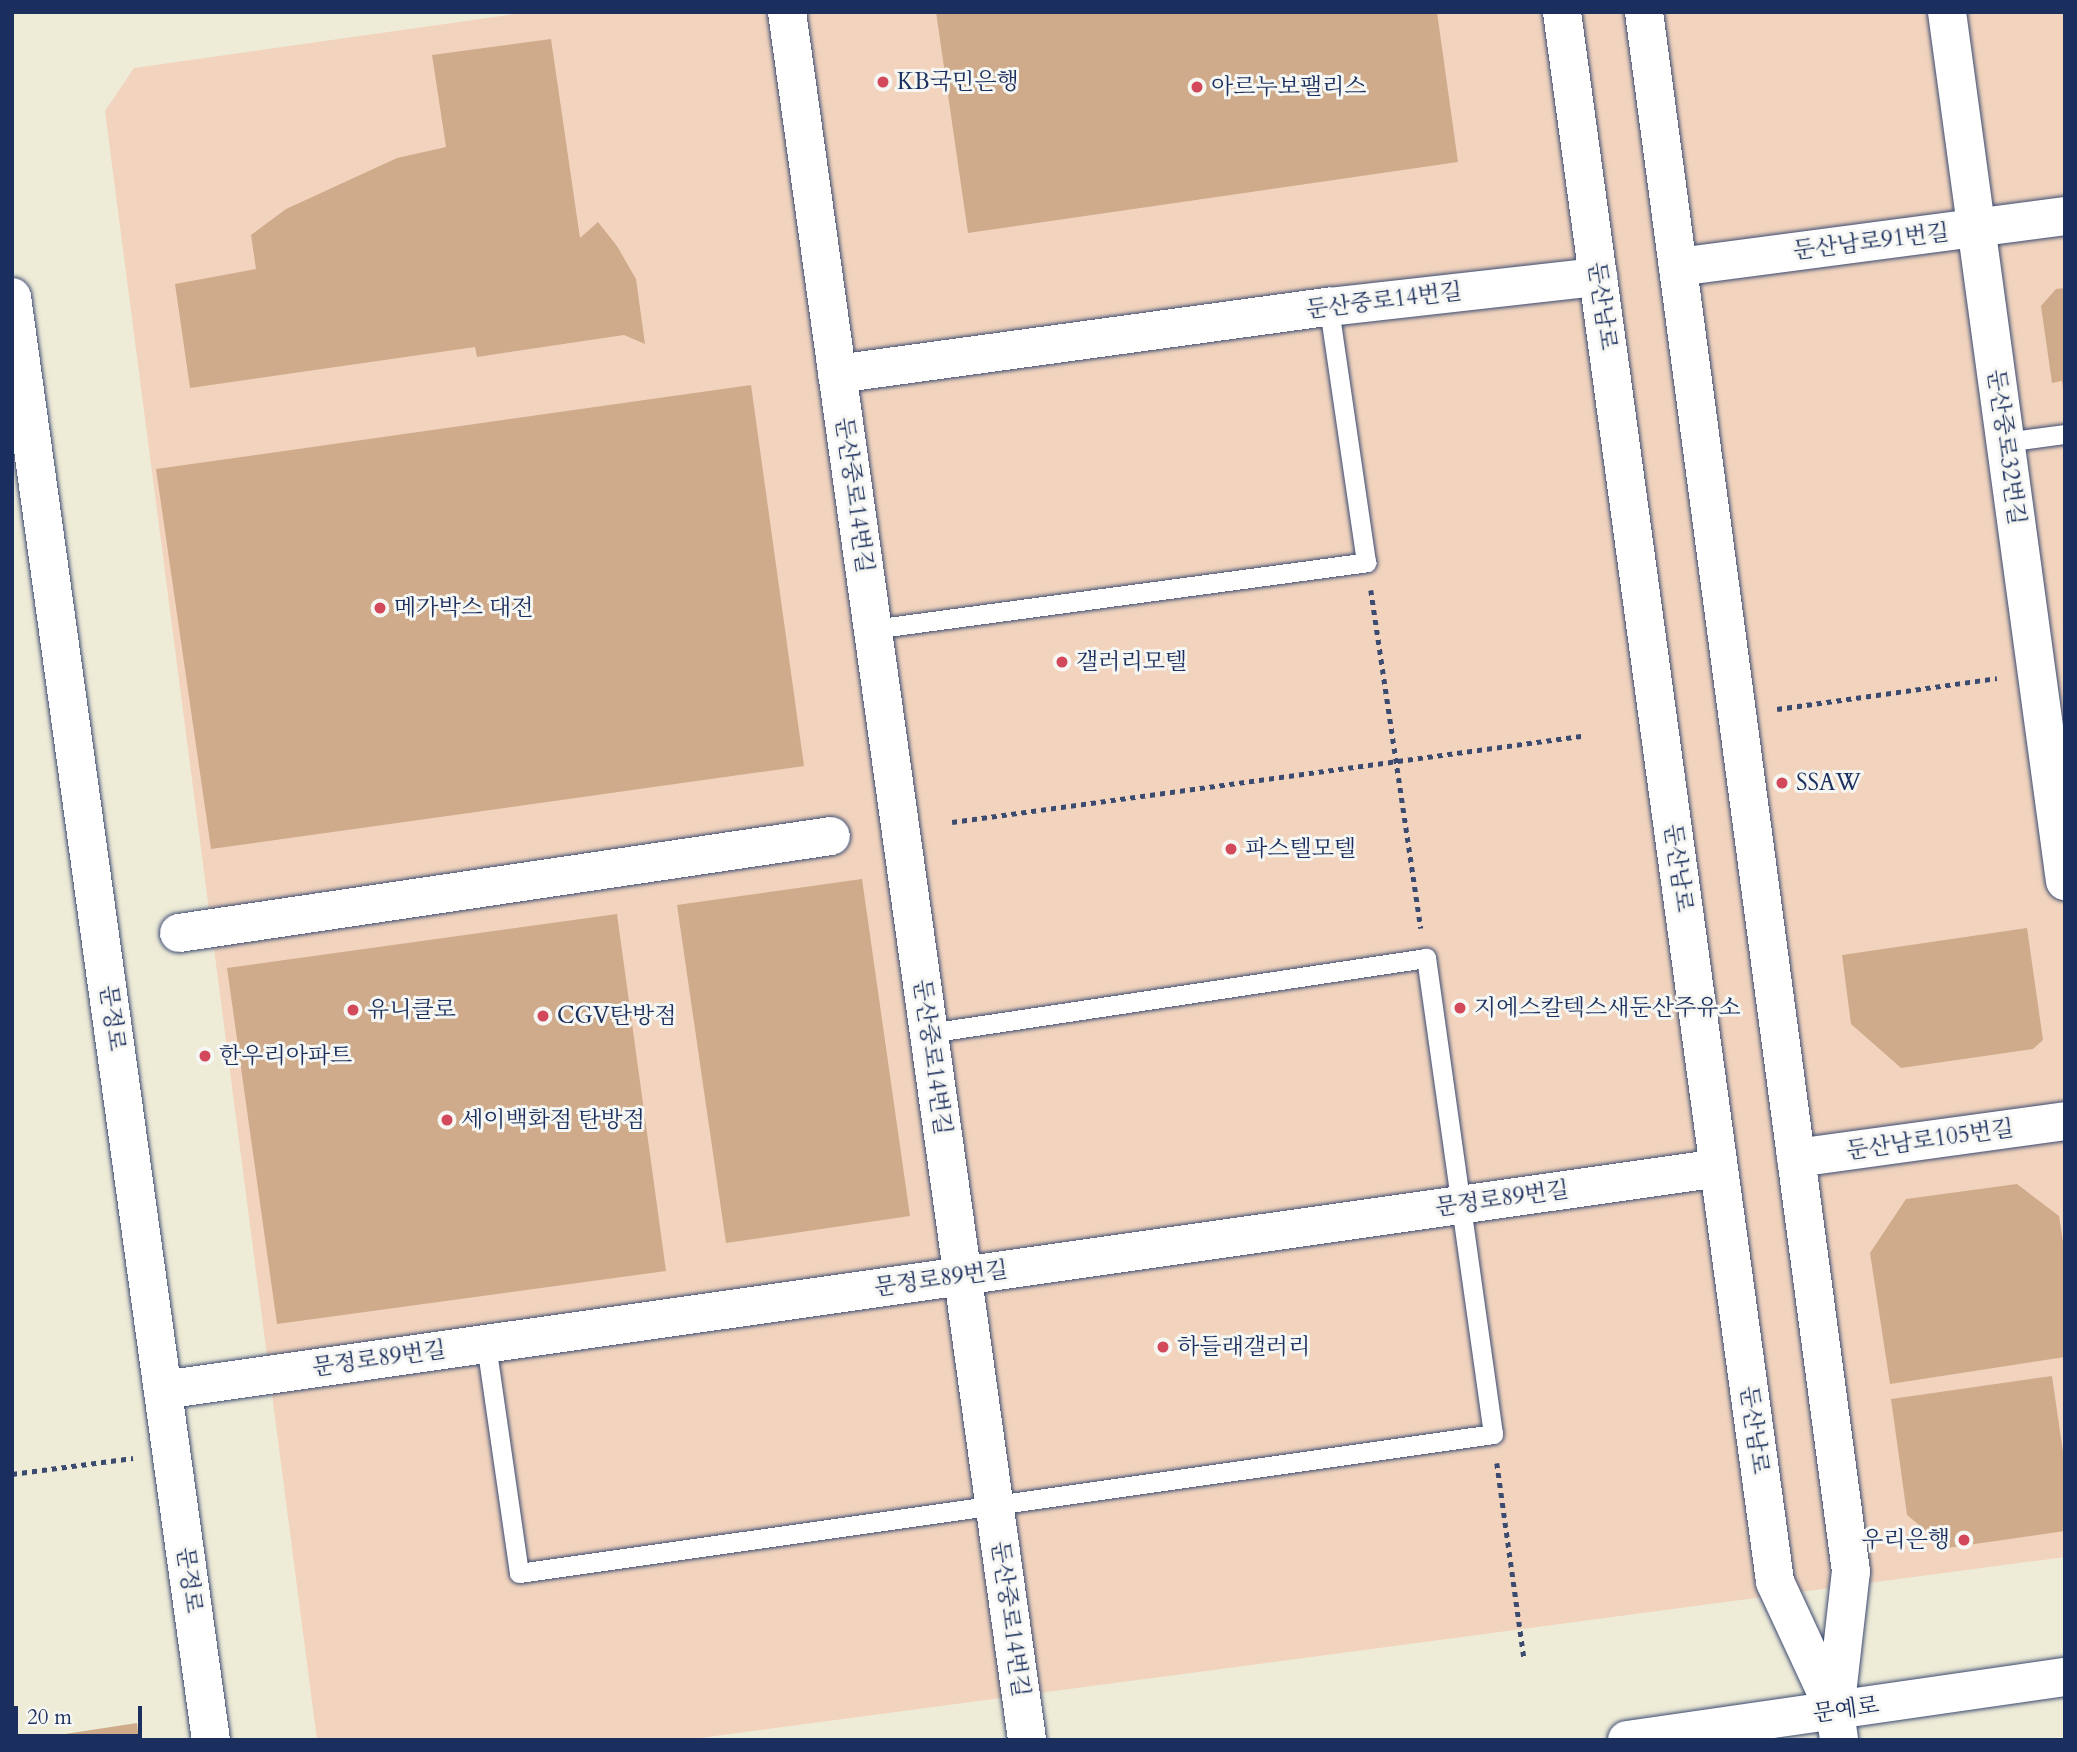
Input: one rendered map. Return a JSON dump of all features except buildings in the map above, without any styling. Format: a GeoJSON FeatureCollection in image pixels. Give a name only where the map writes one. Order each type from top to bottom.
{"type":"FeatureCollection","features":[{"type":"Feature","properties":{"kind":"street","name":"둔산중로14번길"},"geometry":{"type":"LineString","coordinates":[[787,12],[1027,1740]]}},
{"type":"Feature","properties":{"kind":"street","name":"둔산남로"},"geometry":{"type":"LineString","coordinates":[[1562,12],[1774,1582],[1837,1726]]}},
{"type":"Feature","properties":{"kind":"street"},"geometry":{"type":"LineString","coordinates":[[1644,12],[1851,1571],[1837,1726]]}},
{"type":"Feature","properties":{"kind":"street","name":"둔산중로32번길"},"geometry":{"type":"LineString","coordinates":[[1947,12],[2065,881]]}},
{"type":"Feature","properties":{"kind":"street","name":"둔산남로91번길"},"geometry":{"type":"LineString","coordinates":[[1678,267],[2065,216]]}},
{"type":"Feature","properties":{"kind":"street","name":"둔산중로14번길"},"geometry":{"type":"LineString","coordinates":[[837,374],[1328,307],[1598,277]]}},
{"type":"Feature","properties":{"kind":"street","name":"문정로"},"geometry":{"type":"LineString","coordinates":[[12,297],[18,383],[211,1740]]}},
{"type":"Feature","properties":{"kind":"street"},"geometry":{"type":"LineString","coordinates":[[179,933],[831,836]]}},
{"type":"Feature","properties":{"kind":"street","name":"둔산남로105번길"},"geometry":{"type":"LineString","coordinates":[[1796,1158],[2065,1121]]}},
{"type":"Feature","properties":{"kind":"street","name":"문정로89번길"},"geometry":{"type":"LineString","coordinates":[[163,1390],[1718,1168]]}},
{"type":"Feature","properties":{"kind":"street","name":"문예로"},"geometry":{"type":"LineString","coordinates":[[1627,1740],[1837,1726],[2065,1677]]}},
{"type":"Feature","properties":{"kind":"lane"},"geometry":{"type":"LineString","coordinates":[[873,629],[1366,562],[1328,307]]}},
{"type":"Feature","properties":{"kind":"lane"},"geometry":{"type":"LineString","coordinates":[[2005,442],[2065,434]]}},
{"type":"Feature","properties":{"kind":"lane"},"geometry":{"type":"LineString","coordinates":[[486,1344],[519,1573],[1493,1434],[1426,958],[929,1033]]}},
{"type":"Feature","properties":{"kind":"path"},"geometry":{"type":"LineString","coordinates":[[1366,562],[1426,958]]}},
{"type":"Feature","properties":{"kind":"path"},"geometry":{"type":"LineString","coordinates":[[1776,709],[1998,677]]}},
{"type":"Feature","properties":{"kind":"path"},"geometry":{"type":"LineString","coordinates":[[953,822],[1581,736]]}},
{"type":"Feature","properties":{"kind":"path"},"geometry":{"type":"LineString","coordinates":[[1493,1434],[1524,1657]]}},
{"type":"Feature","properties":{"kind":"path"},"geometry":{"type":"LineString","coordinates":[[12,1474],[172,1452]]}},
{"type":"Feature","properties":{"kind":"shaded area"},"geometry":{"type":"Polygon","coordinates":[[[529,12],[2065,12],[2065,1557],[685,1740],[317,1740],[105,111],[134,68],[529,12]]]}},
{"type":"Feature","properties":{"kind":"place","name":"KB국민은행"},"geometry":{"type":"Point","coordinates":[883,82]}},
{"type":"Feature","properties":{"kind":"place","name":"아르누보팰리스"},"geometry":{"type":"Point","coordinates":[1197,87]}},
{"type":"Feature","properties":{"kind":"place","name":"메가박스 대전"},"geometry":{"type":"Point","coordinates":[380,608]}},
{"type":"Feature","properties":{"kind":"place","name":"갤러리모텔"},"geometry":{"type":"Point","coordinates":[1062,662]}},
{"type":"Feature","properties":{"kind":"place","name":"SSAW"},"geometry":{"type":"Point","coordinates":[1782,783]}},
{"type":"Feature","properties":{"kind":"place","name":"파스텔모텔"},"geometry":{"type":"Point","coordinates":[1231,849]}},
{"type":"Feature","properties":{"kind":"place","name":"지에스칼텍스새둔산주유소"},"geometry":{"type":"Point","coordinates":[1460,1008]}},
{"type":"Feature","properties":{"kind":"place","name":"유니클로"},"geometry":{"type":"Point","coordinates":[353,1010]}},
{"type":"Feature","properties":{"kind":"place","name":"CGV탄방점"},"geometry":{"type":"Point","coordinates":[543,1016]}},
{"type":"Feature","properties":{"kind":"place","name":"한우리아파트"},"geometry":{"type":"Point","coordinates":[205,1056]}},
{"type":"Feature","properties":{"kind":"place","name":"세이백화점 탄방점"},"geometry":{"type":"Point","coordinates":[447,1120]}},
{"type":"Feature","properties":{"kind":"place","name":"하들래갤러리"},"geometry":{"type":"Point","coordinates":[1163,1347]}},
{"type":"Feature","properties":{"kind":"place","name":"우리은행"},"geometry":{"type":"Point","coordinates":[1964,1540]}}]}
